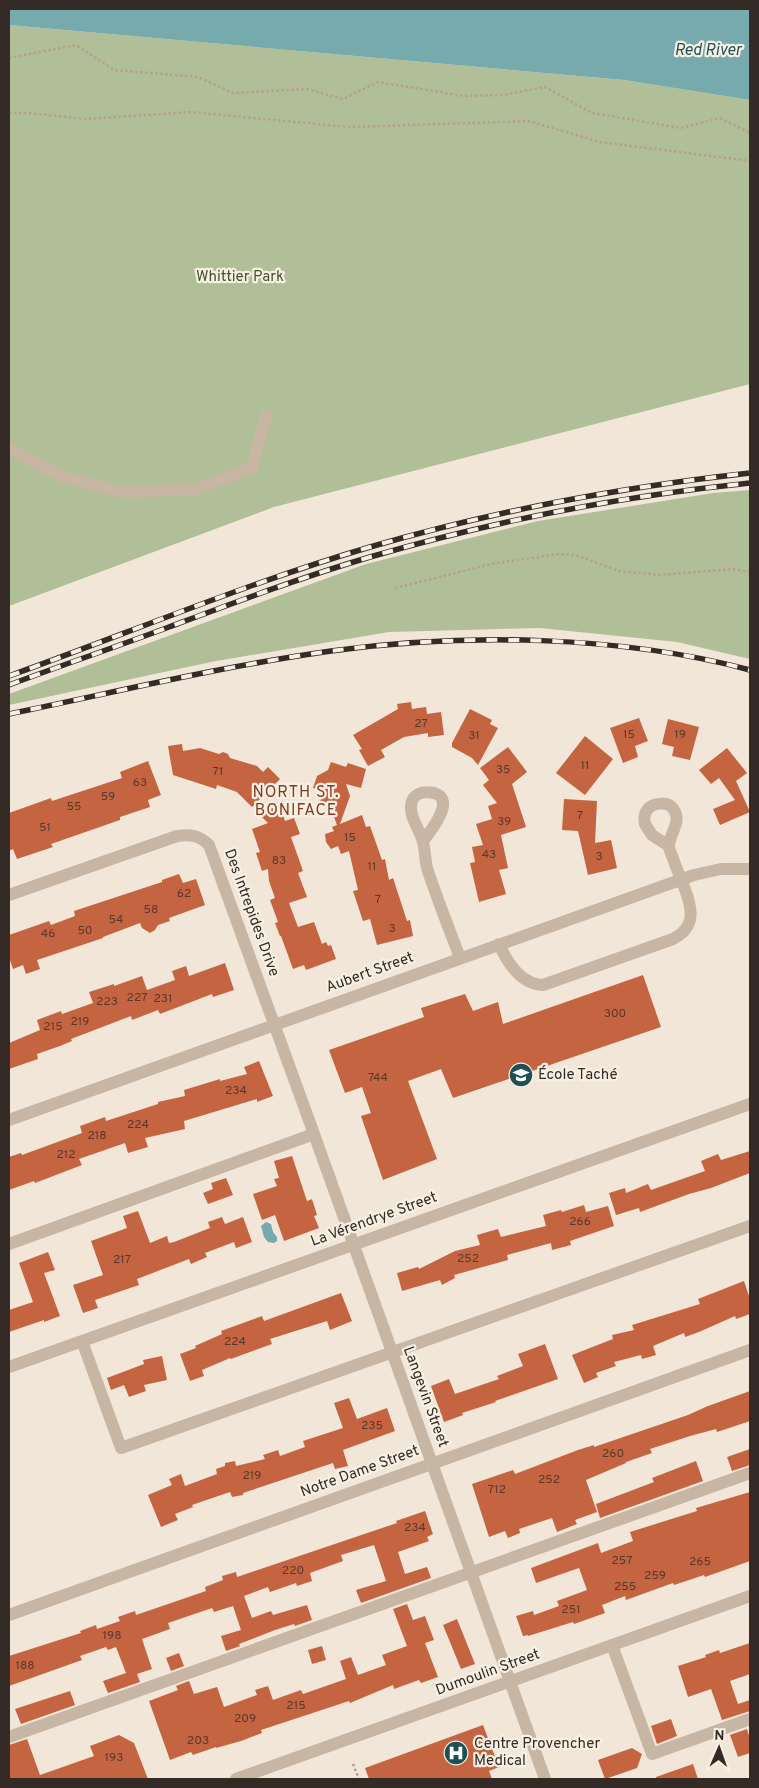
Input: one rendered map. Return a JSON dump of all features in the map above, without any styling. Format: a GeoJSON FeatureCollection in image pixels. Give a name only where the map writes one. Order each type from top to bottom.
{"type":"FeatureCollection","features":[{"type":"Feature","properties":{"kind":"street"},"geometry":{"type":"LineString","coordinates":[[9,449],[66,478],[123,492],[196,489],[252,468],[266,416]]}},
{"type":"Feature","properties":{"kind":"street","name":"Des Intrepides Drive"},"geometry":{"type":"LineString","coordinates":[[9,895],[169,838],[184,835],[198,836],[209,845],[212,852],[274,1025]]}},
{"type":"Feature","properties":{"kind":"street"},"geometry":{"type":"LineString","coordinates":[[423,841],[427,867],[460,958]]}},
{"type":"Feature","properties":{"kind":"street"},"geometry":{"type":"LineString","coordinates":[[499,944],[509,965],[527,980],[536,985],[543,985],[673,939],[684,932],[690,922],[689,901],[669,846]]}},
{"type":"Feature","properties":{"kind":"street","name":"Aubert Street"},"geometry":{"type":"LineString","coordinates":[[9,1120],[680,880],[706,872],[747,869]]}},
{"type":"Feature","properties":{"kind":"street","name":"Langevin Street"},"geometry":{"type":"LineString","coordinates":[[274,1025],[545,1779]]}},
{"type":"Feature","properties":{"kind":"street","name":"La Vérendrye Street"},"geometry":{"type":"LineString","coordinates":[[9,1367],[750,1104]]}},
{"type":"Feature","properties":{"kind":"street"},"geometry":{"type":"LineString","coordinates":[[9,1244],[314,1134]]}},
{"type":"Feature","properties":{"kind":"street"},"geometry":{"type":"LineString","coordinates":[[82,1341],[121,1448],[392,1354],[750,1226]]}},
{"type":"Feature","properties":{"kind":"street","name":"Notre Dame Street"},"geometry":{"type":"LineString","coordinates":[[9,1615],[750,1350]]}},
{"type":"Feature","properties":{"kind":"street"},"geometry":{"type":"LineString","coordinates":[[9,1737],[750,1473]]}},
{"type":"Feature","properties":{"kind":"street","name":"Dumoulin Street"},"geometry":{"type":"LineString","coordinates":[[236,1779],[750,1596]]}},
{"type":"Feature","properties":{"kind":"street"},"geometry":{"type":"LineString","coordinates":[[612,1646],[652,1754],[750,1719]]}},
{"type":"Feature","properties":{"kind":"path"},"geometry":{"type":"LineString","coordinates":[[9,58],[76,45],[114,70],[198,77],[232,93],[307,89],[344,99],[378,82],[464,96],[502,95],[545,87],[592,113],[681,128],[720,118],[750,133]]}},
{"type":"Feature","properties":{"kind":"path"},"geometry":{"type":"LineString","coordinates":[[9,113],[29,113],[86,119],[191,112],[349,126],[529,121],[600,142],[750,161]]}},
{"type":"Feature","properties":{"kind":"path"},"geometry":{"type":"LineString","coordinates":[[395,588],[491,564],[559,554],[576,555],[619,571],[660,575],[733,569],[750,572]]}},
{"type":"Feature","properties":{"kind":"path"},"geometry":{"type":"LineString","coordinates":[[353,1764],[358,1779]]}},
{"type":"Feature","properties":{"kind":"green space","name":"Whittier Park"},"geometry":{"type":"Polygon","coordinates":[[[9,25],[624,80],[750,100],[750,384],[274,507],[9,606],[9,25]]]}},
{"type":"Feature","properties":{"kind":"green space"},"geometry":{"type":"Polygon","coordinates":[[[750,490],[750,659],[677,642],[540,628],[389,632],[216,661],[9,705],[9,694],[366,564],[538,521],[713,493],[750,490]]]}},
{"type":"Feature","properties":{"kind":"water","name":"Red River"},"geometry":{"type":"Polygon","coordinates":[[[9,9],[750,9],[750,100],[624,80],[9,25],[9,9]]]}},
{"type":"Feature","properties":{"kind":"water"},"geometry":{"type":"Polygon","coordinates":[[[266,1222],[271,1224],[273,1232],[277,1237],[277,1241],[274,1243],[268,1242],[264,1237],[261,1226],[266,1222]]]}},
{"type":"Feature","properties":{"kind":"building"},"geometry":{"type":"Polygon","coordinates":[[[411,702],[412,709],[426,707],[427,714],[441,712],[444,735],[428,737],[428,733],[404,737],[381,750],[385,757],[368,766],[359,750],[362,749],[353,735],[398,709],[397,704],[411,702]]]}},
{"type":"Feature","properties":{"kind":"building"},"geometry":{"type":"Polygon","coordinates":[[[470,709],[492,720],[490,724],[498,728],[478,765],[472,758],[452,747],[452,743],[470,709]]]}},
{"type":"Feature","properties":{"kind":"building"},"geometry":{"type":"Polygon","coordinates":[[[639,718],[648,741],[635,746],[638,757],[623,763],[610,728],[639,718]]]}},
{"type":"Feature","properties":{"kind":"building"},"geometry":{"type":"Polygon","coordinates":[[[668,719],[699,727],[690,760],[672,756],[674,747],[662,744],[668,719]]]}},
{"type":"Feature","properties":{"kind":"building"},"geometry":{"type":"Polygon","coordinates":[[[585,736],[613,759],[585,795],[556,773],[585,736]]]}},
{"type":"Feature","properties":{"kind":"building"},"geometry":{"type":"Polygon","coordinates":[[[182,744],[183,751],[200,748],[219,754],[223,752],[228,754],[230,758],[257,766],[263,772],[268,767],[280,779],[252,807],[237,792],[217,785],[216,789],[173,775],[168,746],[182,744]]]}},
{"type":"Feature","properties":{"kind":"building"},"geometry":{"type":"Polygon","coordinates":[[[508,747],[527,772],[512,784],[526,827],[501,835],[508,868],[499,870],[506,894],[479,902],[470,863],[475,862],[472,847],[483,845],[476,824],[492,819],[488,806],[497,803],[483,785],[489,780],[480,768],[508,747]]]}},
{"type":"Feature","properties":{"kind":"building"},"geometry":{"type":"Polygon","coordinates":[[[727,748],[747,773],[736,781],[750,812],[720,825],[713,809],[735,800],[719,778],[711,784],[699,770],[727,748]]]}},
{"type":"Feature","properties":{"kind":"building"},"geometry":{"type":"Polygon","coordinates":[[[148,761],[161,795],[148,800],[150,807],[120,817],[120,820],[51,844],[53,847],[17,859],[13,849],[9,851],[9,813],[51,798],[52,801],[122,778],[120,772],[148,761]]]}},
{"type":"Feature","properties":{"kind":"building"},"geometry":{"type":"Polygon","coordinates":[[[331,762],[346,767],[348,763],[366,769],[361,788],[346,784],[350,796],[340,824],[362,815],[366,827],[370,826],[382,860],[385,859],[389,880],[393,878],[407,921],[410,920],[413,936],[377,945],[370,919],[363,921],[353,891],[358,890],[349,851],[341,854],[338,846],[331,849],[326,842],[325,834],[334,831],[332,827],[337,825],[329,804],[320,801],[324,791],[313,788],[317,776],[328,770],[331,762]]]}},
{"type":"Feature","properties":{"kind":"building"},"geometry":{"type":"Polygon","coordinates":[[[564,799],[597,801],[595,843],[611,840],[617,868],[588,875],[578,831],[562,830],[564,799]]]}},
{"type":"Feature","properties":{"kind":"building"},"geometry":{"type":"Polygon","coordinates":[[[280,806],[285,821],[294,818],[300,834],[291,837],[303,871],[298,873],[307,897],[289,903],[298,927],[314,922],[322,944],[326,942],[328,946],[331,945],[336,959],[306,970],[304,965],[293,969],[275,923],[278,922],[270,900],[275,898],[269,881],[268,869],[262,871],[256,853],[260,852],[252,829],[268,823],[258,813],[280,806]]]}},
{"type":"Feature","properties":{"kind":"building"},"geometry":{"type":"Polygon","coordinates":[[[179,874],[183,883],[196,879],[205,905],[169,918],[170,921],[158,925],[150,933],[142,928],[140,923],[103,938],[37,960],[40,969],[26,974],[23,965],[13,969],[9,957],[9,935],[49,921],[51,925],[75,916],[74,911],[162,882],[162,880],[179,874]]]}},
{"type":"Feature","properties":{"kind":"building"},"geometry":{"type":"Polygon","coordinates":[[[225,963],[234,990],[213,997],[212,994],[160,1014],[158,1010],[132,1020],[131,1016],[71,1039],[72,1041],[37,1054],[38,1059],[9,1069],[9,1043],[40,1030],[37,1020],[61,1011],[62,1014],[93,1003],[89,992],[142,976],[147,990],[175,980],[172,971],[186,966],[189,976],[225,963]]]}},
{"type":"Feature","properties":{"kind":"building"},"geometry":{"type":"Polygon","coordinates":[[[643,975],[661,1027],[453,1098],[441,1069],[408,1081],[437,1159],[383,1180],[361,1116],[371,1113],[362,1087],[345,1093],[329,1050],[424,1017],[421,1008],[465,994],[473,1011],[498,1002],[503,1024],[643,975]]]}},
{"type":"Feature","properties":{"kind":"building"},"geometry":{"type":"Polygon","coordinates":[[[259,1061],[273,1096],[184,1121],[185,1129],[145,1138],[148,1147],[128,1153],[125,1143],[79,1159],[82,1165],[35,1183],[34,1181],[9,1190],[9,1157],[21,1153],[22,1155],[82,1133],[80,1126],[105,1117],[106,1121],[158,1104],[158,1102],[185,1096],[184,1090],[220,1079],[220,1081],[247,1074],[244,1067],[259,1061]]]}},
{"type":"Feature","properties":{"kind":"building"},"geometry":{"type":"Polygon","coordinates":[[[750,1151],[750,1173],[640,1212],[639,1208],[616,1215],[609,1193],[625,1188],[626,1193],[648,1184],[651,1190],[705,1171],[701,1161],[718,1154],[721,1160],[750,1151]]]}},
{"type":"Feature","properties":{"kind":"building"},"geometry":{"type":"Polygon","coordinates":[[[292,1156],[307,1201],[312,1199],[317,1215],[314,1216],[319,1228],[284,1241],[275,1215],[262,1220],[253,1194],[277,1186],[274,1179],[279,1178],[274,1161],[292,1156]]]}},
{"type":"Feature","properties":{"kind":"building"},"geometry":{"type":"Polygon","coordinates":[[[226,1178],[233,1195],[208,1204],[203,1193],[213,1189],[211,1183],[226,1178]]]}},
{"type":"Feature","properties":{"kind":"building"},"geometry":{"type":"Polygon","coordinates":[[[584,1205],[586,1212],[608,1206],[614,1226],[570,1241],[571,1245],[552,1250],[551,1243],[507,1255],[508,1260],[454,1275],[455,1278],[442,1285],[440,1280],[402,1291],[397,1273],[418,1267],[419,1269],[455,1251],[480,1245],[477,1235],[498,1229],[501,1237],[546,1226],[543,1215],[561,1210],[562,1212],[584,1205]]]}},
{"type":"Feature","properties":{"kind":"building"},"geometry":{"type":"Polygon","coordinates":[[[138,1211],[150,1243],[167,1236],[169,1243],[174,1242],[210,1228],[208,1222],[222,1217],[225,1224],[243,1217],[252,1242],[236,1248],[234,1242],[205,1253],[207,1257],[191,1264],[189,1259],[137,1279],[139,1285],[95,1300],[98,1308],[83,1313],[73,1285],[103,1275],[91,1241],[127,1228],[123,1216],[138,1211]]]}},
{"type":"Feature","properties":{"kind":"building"},"geometry":{"type":"Polygon","coordinates":[[[48,1252],[55,1270],[44,1273],[60,1316],[9,1332],[9,1310],[33,1302],[19,1263],[48,1252]]]}},
{"type":"Feature","properties":{"kind":"building"},"geometry":{"type":"Polygon","coordinates":[[[744,1281],[750,1299],[750,1314],[736,1319],[735,1316],[699,1332],[685,1337],[684,1333],[653,1346],[656,1355],[642,1359],[641,1355],[614,1362],[616,1366],[596,1373],[598,1377],[584,1383],[572,1355],[613,1339],[612,1335],[634,1330],[632,1325],[700,1304],[698,1299],[744,1281]]]}},
{"type":"Feature","properties":{"kind":"building"},"geometry":{"type":"Polygon","coordinates":[[[341,1293],[352,1321],[330,1330],[327,1321],[270,1339],[272,1344],[202,1370],[204,1376],[190,1381],[180,1354],[222,1334],[221,1331],[262,1316],[264,1321],[341,1293]]]}},
{"type":"Feature","properties":{"kind":"building"},"geometry":{"type":"Polygon","coordinates":[[[545,1344],[558,1379],[462,1413],[463,1415],[444,1422],[431,1386],[449,1379],[455,1394],[499,1379],[497,1376],[523,1366],[518,1354],[545,1344]]]}},
{"type":"Feature","properties":{"kind":"building"},"geometry":{"type":"Polygon","coordinates":[[[162,1356],[167,1380],[144,1385],[146,1391],[129,1397],[124,1385],[111,1390],[107,1378],[144,1364],[143,1360],[162,1356]]]}},
{"type":"Feature","properties":{"kind":"building"},"geometry":{"type":"Polygon","coordinates":[[[750,1391],[750,1421],[717,1432],[716,1429],[690,1436],[650,1449],[652,1453],[626,1462],[586,1480],[597,1512],[575,1520],[577,1524],[557,1532],[552,1518],[519,1529],[520,1533],[508,1538],[505,1531],[489,1537],[472,1484],[513,1470],[515,1474],[578,1450],[594,1445],[594,1447],[688,1415],[750,1391]]]}},
{"type":"Feature","properties":{"kind":"building"},"geometry":{"type":"Polygon","coordinates":[[[349,1398],[357,1419],[387,1408],[395,1431],[343,1450],[348,1466],[335,1469],[333,1463],[243,1493],[243,1495],[232,1497],[230,1492],[192,1505],[193,1507],[175,1514],[178,1520],[161,1527],[148,1495],[172,1485],[169,1479],[181,1474],[185,1486],[217,1474],[216,1469],[225,1466],[225,1463],[235,1461],[236,1466],[265,1459],[263,1455],[278,1450],[280,1456],[305,1447],[303,1441],[343,1428],[334,1403],[349,1398]]]}},
{"type":"Feature","properties":{"kind":"building"},"geometry":{"type":"Polygon","coordinates":[[[750,1449],[750,1465],[732,1471],[727,1457],[750,1449]]]}},
{"type":"Feature","properties":{"kind":"building"},"geometry":{"type":"Polygon","coordinates":[[[696,1461],[703,1481],[600,1518],[596,1504],[654,1482],[652,1478],[696,1461]]]}},
{"type":"Feature","properties":{"kind":"building"},"geometry":{"type":"Polygon","coordinates":[[[750,1492],[750,1561],[705,1577],[704,1575],[674,1585],[673,1583],[626,1600],[625,1596],[602,1605],[605,1613],[574,1624],[573,1622],[523,1636],[516,1616],[533,1611],[534,1615],[559,1606],[557,1601],[587,1590],[579,1568],[536,1583],[531,1568],[598,1543],[601,1553],[633,1541],[630,1532],[697,1511],[696,1508],[750,1492]]]}},
{"type":"Feature","properties":{"kind":"building"},"geometry":{"type":"Polygon","coordinates":[[[425,1511],[433,1534],[427,1537],[429,1541],[398,1552],[405,1574],[427,1567],[431,1578],[361,1603],[356,1590],[386,1581],[374,1545],[341,1555],[343,1561],[310,1573],[312,1581],[297,1586],[296,1583],[270,1592],[268,1587],[244,1596],[252,1618],[271,1611],[273,1615],[307,1605],[312,1620],[275,1630],[226,1651],[221,1636],[241,1630],[233,1606],[214,1612],[212,1608],[168,1623],[170,1629],[142,1639],[152,1669],[137,1674],[140,1682],[108,1693],[103,1681],[126,1673],[116,1647],[108,1650],[106,1647],[80,1656],[82,1660],[9,1686],[9,1656],[81,1633],[80,1631],[96,1625],[97,1629],[120,1621],[118,1617],[135,1611],[136,1615],[206,1591],[205,1587],[223,1580],[222,1576],[236,1572],[237,1577],[397,1523],[396,1521],[425,1511]]]}},
{"type":"Feature","properties":{"kind":"building"},"geometry":{"type":"Polygon","coordinates":[[[407,1604],[413,1620],[425,1616],[434,1640],[425,1643],[438,1677],[421,1683],[419,1680],[394,1689],[393,1685],[350,1703],[349,1701],[261,1730],[262,1733],[241,1741],[193,1755],[191,1752],[170,1760],[149,1701],[178,1690],[176,1686],[189,1681],[194,1694],[217,1687],[224,1707],[257,1695],[255,1690],[268,1686],[273,1700],[301,1690],[303,1694],[346,1679],[340,1661],[351,1657],[358,1675],[386,1665],[382,1655],[407,1646],[393,1609],[407,1604]]]}},
{"type":"Feature","properties":{"kind":"building"},"geometry":{"type":"Polygon","coordinates":[[[457,1619],[475,1664],[461,1669],[443,1625],[457,1619]]]}},
{"type":"Feature","properties":{"kind":"building"},"geometry":{"type":"Polygon","coordinates":[[[750,1643],[750,1674],[730,1681],[738,1704],[750,1700],[750,1711],[722,1720],[711,1689],[688,1697],[678,1666],[706,1657],[705,1655],[719,1650],[720,1653],[750,1643]]]}},
{"type":"Feature","properties":{"kind":"building"},"geometry":{"type":"Polygon","coordinates":[[[322,1646],[326,1660],[312,1664],[308,1650],[322,1646]]]}},
{"type":"Feature","properties":{"kind":"building"},"geometry":{"type":"Polygon","coordinates":[[[179,1653],[184,1666],[171,1671],[166,1658],[179,1653]]]}},
{"type":"Feature","properties":{"kind":"building"},"geometry":{"type":"Polygon","coordinates":[[[70,1691],[75,1705],[21,1724],[15,1709],[70,1691]]]}},
{"type":"Feature","properties":{"kind":"building"},"geometry":{"type":"Polygon","coordinates":[[[671,1719],[677,1736],[657,1744],[651,1726],[671,1719]]]}},
{"type":"Feature","properties":{"kind":"building","name":"Centre Provencher Medical"},"geometry":{"type":"Polygon","coordinates":[[[483,1725],[499,1767],[489,1771],[492,1779],[369,1779],[365,1768],[483,1725]]]}},
{"type":"Feature","properties":{"kind":"building"},"geometry":{"type":"Polygon","coordinates":[[[747,1729],[750,1739],[750,1753],[738,1757],[730,1735],[747,1729]]]}},
{"type":"Feature","properties":{"kind":"building"},"geometry":{"type":"Polygon","coordinates":[[[119,1735],[134,1743],[148,1779],[9,1779],[9,1745],[27,1739],[40,1775],[94,1756],[90,1746],[119,1735]]]}},
{"type":"Feature","properties":{"kind":"building"},"geometry":{"type":"Polygon","coordinates":[[[632,1748],[642,1754],[637,1768],[605,1779],[598,1760],[632,1748]]]}},
{"type":"Feature","properties":{"kind":"building"},"geometry":{"type":"Polygon","coordinates":[[[693,1764],[698,1779],[656,1779],[656,1777],[693,1764]]]}},
{"type":"Feature","properties":{"kind":"railway"},"geometry":{"type":"LineString","coordinates":[[9,676],[279,576],[417,534],[511,511],[606,493],[750,473]]}},
{"type":"Feature","properties":{"kind":"railway"},"geometry":{"type":"LineString","coordinates":[[9,685],[294,581],[417,544],[558,511],[654,495],[750,483]]}},
{"type":"Feature","properties":{"kind":"railway"},"geometry":{"type":"LineString","coordinates":[[9,714],[291,657],[382,645],[434,641],[542,641],[595,644],[700,658],[750,670]]}},
{"type":"Feature","properties":{"kind":"place","name":"École Taché"},"geometry":{"type":"Point","coordinates":[521,1075]}},
{"type":"Feature","properties":{"kind":"place","name":"Centre Provencher Medical"},"geometry":{"type":"Point","coordinates":[456,1753]}},
{"type":"Feature","properties":{"kind":"district","name":"NORTH ST. BONIFACE"},"geometry":{"type":"Point","coordinates":[296,802]}}]}
